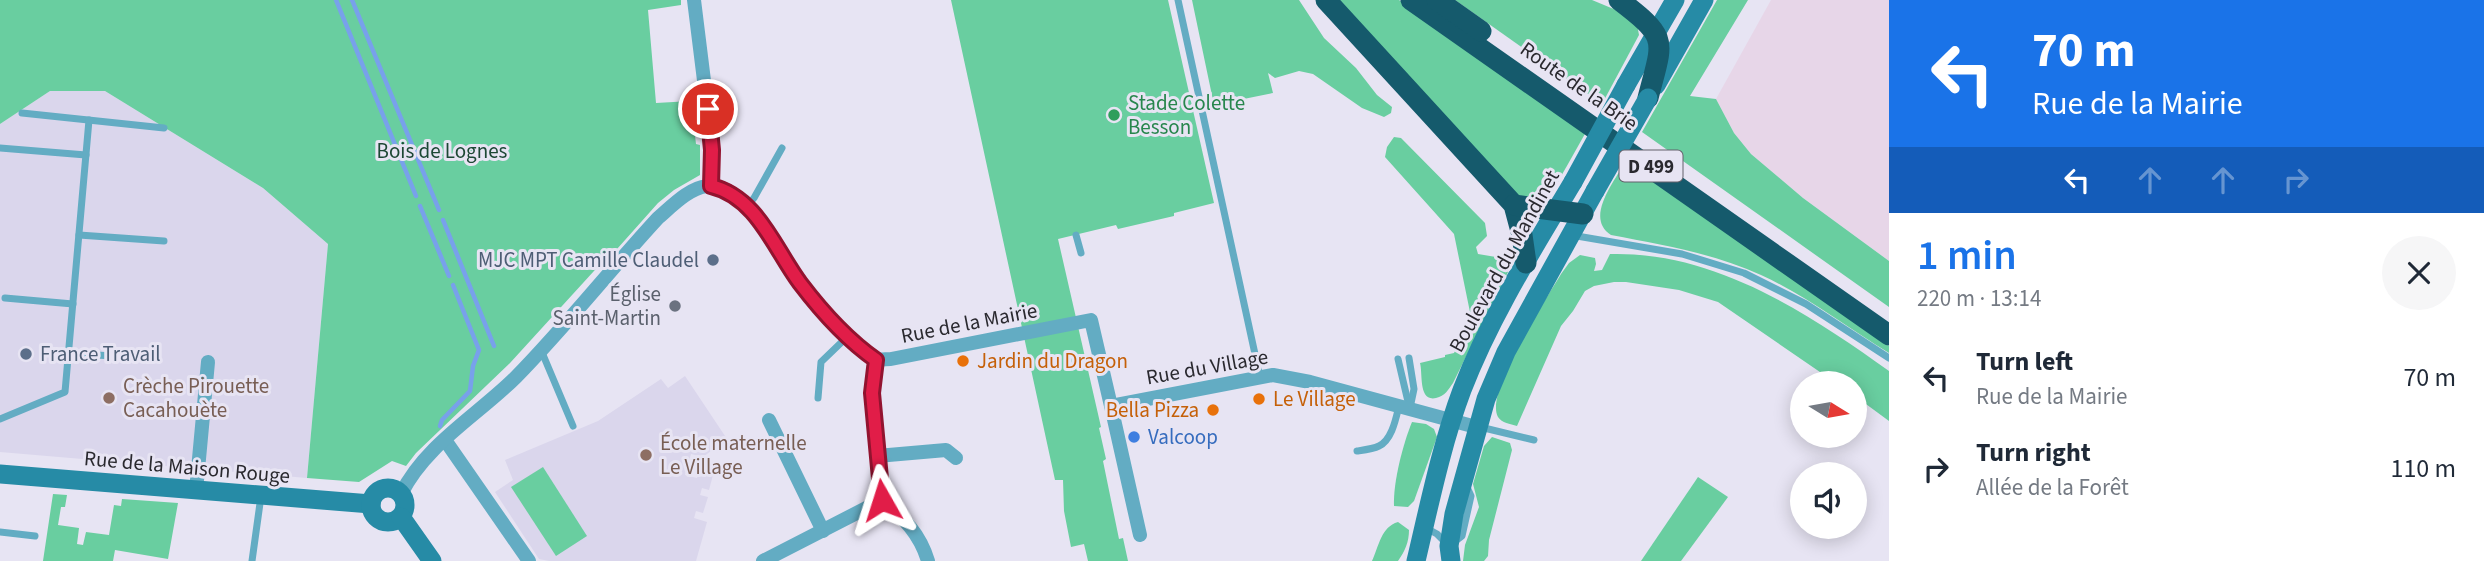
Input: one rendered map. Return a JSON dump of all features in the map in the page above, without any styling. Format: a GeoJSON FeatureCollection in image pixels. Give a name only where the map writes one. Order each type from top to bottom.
{"type":"FeatureCollection","features":[{"type":"Feature","properties":{"kind":"highway"},"geometry":{"type":"LineString","coordinates":[[1326,0],[1514,205],[1526,263]]}},
{"type":"Feature","properties":{"kind":"highway","name":"Route de la Brie"},"geometry":{"type":"LineString","coordinates":[[1411,0],[1889,335]]}},
{"type":"Feature","properties":{"kind":"highway","name":"Route de la Brie"},"geometry":{"type":"LineString","coordinates":[[1437,0],[1889,319]]}},
{"type":"Feature","properties":{"kind":"highway"},"geometry":{"type":"LineString","coordinates":[[1619,0],[1645,19],[1660,43],[1648,98]]}},
{"type":"Feature","properties":{"kind":"highway"},"geometry":{"type":"LineString","coordinates":[[1514,205],[1583,214]]}},
{"type":"Feature","properties":{"kind":"street"},"geometry":{"type":"LineString","coordinates":[[401,494],[423,461],[516,377],[658,218],[691,193],[711,186],[711,136],[694,0]]}},
{"type":"Feature","properties":{"kind":"street","name":"Boulevard du Mandinet"},"geometry":{"type":"LineString","coordinates":[[1416,561],[1452,419],[1486,335],[1675,0]]}},
{"type":"Feature","properties":{"kind":"street"},"geometry":{"type":"LineString","coordinates":[[1450,554],[1463,478],[1476,426],[1506,352],[1704,0]]}},
{"type":"Feature","properties":{"kind":"street","name":"Rue de la Mairie"},"geometry":{"type":"LineString","coordinates":[[711,186],[722,188],[755,213],[799,282],[847,337],[876,360],[1091,320],[1111,406]]}},
{"type":"Feature","properties":{"kind":"street"},"geometry":{"type":"LineString","coordinates":[[876,360],[872,393],[882,500],[906,519],[923,544],[928,561]]}},
{"type":"Feature","properties":{"kind":"street"},"geometry":{"type":"LineString","coordinates":[[196,491],[208,362]]}},
{"type":"Feature","properties":{"kind":"street","name":"Rue du Village"},"geometry":{"type":"LineString","coordinates":[[1111,406],[1273,375],[1295,378],[1476,426]]}},
{"type":"Feature","properties":{"kind":"street"},"geometry":{"type":"LineString","coordinates":[[1111,406],[1140,535]]}},
{"type":"Feature","properties":{"kind":"street"},"geometry":{"type":"LineString","coordinates":[[769,420],[823,531]]}},
{"type":"Feature","properties":{"kind":"street"},"geometry":{"type":"LineString","coordinates":[[445,440],[529,561]]}},
{"type":"Feature","properties":{"kind":"street"},"geometry":{"type":"LineString","coordinates":[[877,456],[946,450],[956,458]]}},
{"type":"Feature","properties":{"kind":"street","name":"Rue de la Maison Rouge"},"geometry":{"type":"LineString","coordinates":[[0,474],[371,504]]}},
{"type":"Feature","properties":{"kind":"street"},"geometry":{"type":"LineString","coordinates":[[385,488],[401,494],[405,505],[401,517],[391,522],[381,521],[373,514],[371,504],[375,493],[385,488]]}},
{"type":"Feature","properties":{"kind":"street"},"geometry":{"type":"LineString","coordinates":[[764,561],[882,500]]}},
{"type":"Feature","properties":{"kind":"street"},"geometry":{"type":"LineString","coordinates":[[401,517],[432,561]]}},
{"type":"Feature","properties":{"kind":"lane"},"geometry":{"type":"LineString","coordinates":[[1178,0],[1260,377]]}},
{"type":"Feature","properties":{"kind":"lane"},"geometry":{"type":"LineString","coordinates":[[22,113],[164,128]]}},
{"type":"Feature","properties":{"kind":"lane"},"geometry":{"type":"LineString","coordinates":[[0,419],[65,392],[89,120]]}},
{"type":"Feature","properties":{"kind":"lane"},"geometry":{"type":"LineString","coordinates":[[0,148],[86,155]]}},
{"type":"Feature","properties":{"kind":"lane"},"geometry":{"type":"LineString","coordinates":[[747,206],[782,148]]}},
{"type":"Feature","properties":{"kind":"lane"},"geometry":{"type":"LineString","coordinates":[[79,235],[164,241]]}},
{"type":"Feature","properties":{"kind":"lane"},"geometry":{"type":"LineString","coordinates":[[1076,235],[1081,253]]}},
{"type":"Feature","properties":{"kind":"lane"},"geometry":{"type":"LineString","coordinates":[[1571,235],[1682,254],[1744,273],[1806,304],[1889,358]]}},
{"type":"Feature","properties":{"kind":"lane"},"geometry":{"type":"LineString","coordinates":[[5,298],[73,304]]}},
{"type":"Feature","properties":{"kind":"lane"},"geometry":{"type":"LineString","coordinates":[[818,398],[821,362],[847,337]]}},
{"type":"Feature","properties":{"kind":"lane"},"geometry":{"type":"LineString","coordinates":[[541,349],[573,426]]}},
{"type":"Feature","properties":{"kind":"lane"},"geometry":{"type":"LineString","coordinates":[[69,354],[153,359]]}},
{"type":"Feature","properties":{"kind":"lane"},"geometry":{"type":"LineString","coordinates":[[1357,451],[1379,447],[1405,406],[1414,389],[1409,358]]}},
{"type":"Feature","properties":{"kind":"lane"},"geometry":{"type":"LineString","coordinates":[[1398,359],[1405,406]]}},
{"type":"Feature","properties":{"kind":"lane"},"geometry":{"type":"LineString","coordinates":[[1476,426],[1534,440]]}},
{"type":"Feature","properties":{"kind":"lane"},"geometry":{"type":"LineString","coordinates":[[252,561],[261,496]]}},
{"type":"Feature","properties":{"kind":"lane"},"geometry":{"type":"LineString","coordinates":[[1423,527],[1437,534],[1450,554]]}},
{"type":"Feature","properties":{"kind":"lane"},"geometry":{"type":"LineString","coordinates":[[0,533],[35,536]]}},
{"type":"Feature","properties":{"kind":"shaded area"},"geometry":{"type":"Polygon","coordinates":[[[1771,0],[1889,0],[1889,261],[1803,198],[1751,154],[1734,133],[1716,99],[1771,0]]]}},
{"type":"Feature","properties":{"kind":"shaded area"},"geometry":{"type":"Polygon","coordinates":[[[50,91],[105,91],[263,188],[328,244],[307,478],[0,452],[0,124],[50,91]]]}},
{"type":"Feature","properties":{"kind":"shaded area"},"geometry":{"type":"Polygon","coordinates":[[[685,376],[727,439],[703,457],[691,454],[685,475],[697,478],[699,471],[713,475],[709,490],[702,488],[700,495],[708,497],[703,513],[696,511],[694,518],[707,522],[696,561],[539,559],[495,492],[513,480],[505,460],[598,421],[661,379],[668,388],[685,376]]]}},
{"type":"Feature","properties":{"kind":"green space","name":"Bois de Lognes"},"geometry":{"type":"Polygon","coordinates":[[[0,0],[681,0],[681,5],[648,10],[656,103],[691,101],[696,144],[700,145],[700,175],[658,203],[510,363],[416,453],[406,466],[392,461],[359,482],[307,478],[328,244],[263,188],[105,91],[50,91],[0,124],[0,0]]]}},
{"type":"Feature","properties":{"kind":"green space"},"geometry":{"type":"Polygon","coordinates":[[[951,0],[1168,0],[1214,203],[1118,229],[1116,225],[1058,239],[1101,427],[1099,428],[1106,459],[1103,461],[1119,539],[1123,538],[1128,561],[1088,561],[1084,544],[1071,547],[1064,511],[1063,480],[1055,480],[951,0]]]}},
{"type":"Feature","properties":{"kind":"green space"},"geometry":{"type":"Polygon","coordinates":[[[1192,0],[1299,0],[1324,38],[1356,68],[1377,95],[1392,107],[1391,113],[1384,117],[1362,108],[1313,74],[1299,71],[1275,78],[1268,73],[1273,93],[1214,105],[1192,0]]]}},
{"type":"Feature","properties":{"kind":"green space"},"geometry":{"type":"Polygon","coordinates":[[[1332,0],[1399,0],[1586,132],[1546,203],[1516,194],[1332,0]]]}},
{"type":"Feature","properties":{"kind":"green space"},"geometry":{"type":"Polygon","coordinates":[[[1455,0],[1592,0],[1616,10],[1637,24],[1639,35],[1602,104],[1455,0]]]}},
{"type":"Feature","properties":{"kind":"green space"},"geometry":{"type":"Polygon","coordinates":[[[1717,0],[1748,0],[1690,96],[1716,99],[1734,133],[1751,154],[1803,198],[1889,261],[1889,307],[1642,132],[1717,0]]]}},
{"type":"Feature","properties":{"kind":"green space"},"geometry":{"type":"Polygon","coordinates":[[[1394,137],[1401,138],[1485,223],[1487,236],[1476,247],[1478,254],[1496,257],[1506,263],[1508,272],[1453,383],[1444,394],[1436,398],[1426,396],[1422,386],[1420,363],[1454,353],[1471,317],[1454,234],[1385,157],[1387,147],[1394,137]]]}},
{"type":"Feature","properties":{"kind":"green space"},"geometry":{"type":"Polygon","coordinates":[[[1625,162],[1889,346],[1889,353],[1778,283],[1743,267],[1706,255],[1611,235],[1603,228],[1601,209],[1625,162]]]}},
{"type":"Feature","properties":{"kind":"green space"},"geometry":{"type":"Polygon","coordinates":[[[1610,254],[1649,256],[1686,263],[1723,274],[1793,308],[1889,371],[1889,421],[1867,405],[1867,371],[1819,371],[1718,302],[1679,290],[1614,282],[1594,286],[1585,291],[1561,326],[1517,426],[1502,421],[1498,417],[1496,405],[1508,367],[1561,274],[1569,263],[1580,255],[1595,258],[1594,271],[1602,270],[1610,254]]]}},
{"type":"Feature","properties":{"kind":"green space"},"geometry":{"type":"Polygon","coordinates":[[[1412,422],[1426,424],[1434,429],[1437,437],[1414,501],[1408,507],[1394,506],[1399,463],[1412,422]]]}},
{"type":"Feature","properties":{"kind":"green space"},"geometry":{"type":"Polygon","coordinates":[[[1492,437],[1510,443],[1512,450],[1489,540],[1488,556],[1484,561],[1463,561],[1465,545],[1479,507],[1473,484],[1484,446],[1492,437]]]}},
{"type":"Feature","properties":{"kind":"green space"},"geometry":{"type":"Polygon","coordinates":[[[543,467],[587,536],[556,556],[511,487],[543,467]]]}},
{"type":"Feature","properties":{"kind":"green space"},"geometry":{"type":"Polygon","coordinates":[[[1698,477],[1728,497],[1681,561],[1641,561],[1698,477]]]}},
{"type":"Feature","properties":{"kind":"green space"},"geometry":{"type":"Polygon","coordinates":[[[53,494],[67,495],[65,507],[61,507],[58,525],[79,528],[77,544],[83,545],[86,532],[109,535],[114,505],[121,506],[122,499],[178,503],[168,559],[115,550],[113,561],[43,561],[53,494]]]}},
{"type":"Feature","properties":{"kind":"green space"},"geometry":{"type":"Polygon","coordinates":[[[1398,522],[1409,530],[1405,550],[1398,561],[1372,561],[1384,533],[1392,524],[1398,522]]]}},
{"type":"Feature","properties":{"kind":"waterway"},"geometry":{"type":"LineString","coordinates":[[336,0],[416,196]]}},
{"type":"Feature","properties":{"kind":"waterway"},"geometry":{"type":"LineString","coordinates":[[352,0],[439,210]]}},
{"type":"Feature","properties":{"kind":"waterway"},"geometry":{"type":"LineString","coordinates":[[420,206],[449,276]]}},
{"type":"Feature","properties":{"kind":"waterway"},"geometry":{"type":"LineString","coordinates":[[443,220],[494,346]]}},
{"type":"Feature","properties":{"kind":"waterway"},"geometry":{"type":"LineString","coordinates":[[440,426],[442,420],[470,391],[473,366],[479,350],[453,285]]}},
{"type":"Feature","properties":{"kind":"place","name":"Stade Colette Besson"},"geometry":{"type":"Point","coordinates":[1114,115]}},
{"type":"Feature","properties":{"kind":"place","name":"MJC MPT Camille Claudel"},"geometry":{"type":"Point","coordinates":[713,260]}},
{"type":"Feature","properties":{"kind":"place","name":"Église Saint-Martin"},"geometry":{"type":"Point","coordinates":[675,306]}},
{"type":"Feature","properties":{"kind":"place","name":"France Travail"},"geometry":{"type":"Point","coordinates":[26,354]}},
{"type":"Feature","properties":{"kind":"place","name":"Jardin du Dragon"},"geometry":{"type":"Point","coordinates":[963,361]}},
{"type":"Feature","properties":{"kind":"place","name":"Crèche Pirouette Cacahouète"},"geometry":{"type":"Point","coordinates":[109,398]}},
{"type":"Feature","properties":{"kind":"place","name":"Le Village"},"geometry":{"type":"Point","coordinates":[1259,399]}},
{"type":"Feature","properties":{"kind":"place","name":"Bella Pizza"},"geometry":{"type":"Point","coordinates":[1213,410]}},
{"type":"Feature","properties":{"kind":"place","name":"Valcoop"},"geometry":{"type":"Point","coordinates":[1134,437]}},
{"type":"Feature","properties":{"kind":"place","name":"École maternelle Le Village"},"geometry":{"type":"Point","coordinates":[646,455]}},
{"type":"Feature","properties":{"kind":"route"},"geometry":{"type":"LineString","coordinates":[[708,109],[712,150],[711,186],[732,194],[755,213],[799,282],[847,337],[876,360],[872,393],[882,500]]}}]}
